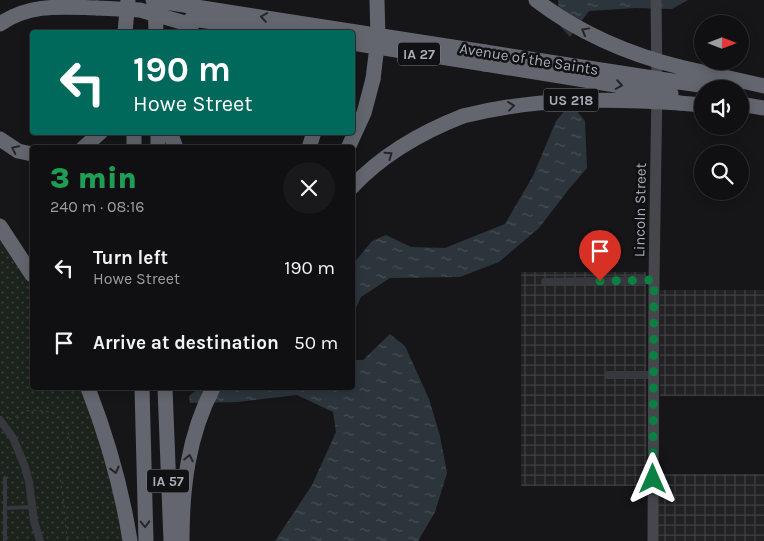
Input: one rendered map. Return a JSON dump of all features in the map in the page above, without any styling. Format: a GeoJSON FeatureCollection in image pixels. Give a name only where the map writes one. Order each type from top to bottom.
{"type":"FeatureCollection","features":[{"type":"Feature","properties":{"kind":"highway"},"geometry":{"type":"LineString","coordinates":[[75,0],[97,6]]}},
{"type":"Feature","properties":{"kind":"highway"},"geometry":{"type":"LineString","coordinates":[[154,0],[156,30]]}},
{"type":"Feature","properties":{"kind":"highway","name":"Avenue of the Saints"},"geometry":{"type":"LineString","coordinates":[[154,0],[191,17],[274,30]]}},
{"type":"Feature","properties":{"kind":"highway"},"geometry":{"type":"LineString","coordinates":[[169,0],[191,17],[215,30]]}},
{"type":"Feature","properties":{"kind":"highway"},"geometry":{"type":"LineString","coordinates":[[536,0],[555,14],[598,38],[643,57],[680,87],[764,86]]}},
{"type":"Feature","properties":{"kind":"highway"},"geometry":{"type":"LineString","coordinates":[[355,133],[364,113],[373,79],[378,38],[377,1]]}},
{"type":"Feature","properties":{"kind":"highway"},"geometry":{"type":"LineString","coordinates":[[126,30],[133,3]]}},
{"type":"Feature","properties":{"kind":"highway"},"geometry":{"type":"LineString","coordinates":[[131,30],[133,3]]}},
{"type":"Feature","properties":{"kind":"highway"},"geometry":{"type":"LineString","coordinates":[[0,24],[18,13],[46,6],[97,6],[133,3],[191,17]]}},
{"type":"Feature","properties":{"kind":"highway","name":"Avenue of the Saints"},"geometry":{"type":"LineString","coordinates":[[191,17],[284,30]]}},
{"type":"Feature","properties":{"kind":"highway","name":"Avenue of the Saints"},"geometry":{"type":"LineString","coordinates":[[355,40],[694,88]]}},
{"type":"Feature","properties":{"kind":"highway","name":"Avenue of the Saints"},"geometry":{"type":"LineString","coordinates":[[355,43],[485,58]]}},
{"type":"Feature","properties":{"kind":"highway","name":"Avenue of the Saints"},"geometry":{"type":"LineString","coordinates":[[680,87],[694,94]]}},
{"type":"Feature","properties":{"kind":"highway","name":"US 218"},"geometry":{"type":"LineString","coordinates":[[355,183],[386,156],[410,141],[433,128],[463,116],[503,107],[564,100],[615,99],[680,87],[694,98]]}},
{"type":"Feature","properties":{"kind":"highway"},"geometry":{"type":"LineString","coordinates":[[749,92],[764,94]]}},
{"type":"Feature","properties":{"kind":"highway"},"geometry":{"type":"LineString","coordinates":[[749,106],[764,108]]}},
{"type":"Feature","properties":{"kind":"highway"},"geometry":{"type":"LineString","coordinates":[[749,111],[764,113]]}},
{"type":"Feature","properties":{"kind":"highway"},"geometry":{"type":"LineString","coordinates":[[86,145],[98,135]]}},
{"type":"Feature","properties":{"kind":"highway"},"geometry":{"type":"LineString","coordinates":[[0,139],[18,151],[30,154]]}},
{"type":"Feature","properties":{"kind":"highway"},"geometry":{"type":"LineString","coordinates":[[0,226],[30,272]]}},
{"type":"Feature","properties":{"kind":"highway"},"geometry":{"type":"LineString","coordinates":[[89,390],[102,423],[116,473],[130,541]]}},
{"type":"Feature","properties":{"kind":"highway"},"geometry":{"type":"LineString","coordinates":[[142,390],[146,541]]}},
{"type":"Feature","properties":{"kind":"highway","name":"IA 57"},"geometry":{"type":"LineString","coordinates":[[165,390],[171,541]]}},
{"type":"Feature","properties":{"kind":"highway"},"geometry":{"type":"LineString","coordinates":[[182,541],[184,486],[195,430],[212,390]]}},
{"type":"Feature","properties":{"kind":"main road","name":"Lincoln Street"},"geometry":{"type":"LineString","coordinates":[[652,541],[658,86],[656,0]]}},
{"type":"Feature","properties":{"kind":"street"},"geometry":{"type":"LineString","coordinates":[[545,282],[654,280]]}},
{"type":"Feature","properties":{"kind":"street"},"geometry":{"type":"LineString","coordinates":[[608,375],[654,375]]}},
{"type":"Feature","properties":{"kind":"street"},"geometry":{"type":"LineString","coordinates":[[2,419],[13,438],[25,467],[34,521],[40,541]]}},
{"type":"Feature","properties":{"kind":"lane"},"geometry":{"type":"LineString","coordinates":[[5,478],[6,541]]}},
{"type":"Feature","properties":{"kind":"lane"},"geometry":{"type":"LineString","coordinates":[[5,508],[32,507]]}},
{"type":"Feature","properties":{"kind":"path"},"geometry":{"type":"LineString","coordinates":[[2,419],[11,420],[25,411],[47,411],[56,414],[68,429],[72,451],[59,467],[67,541]]}},
{"type":"Feature","properties":{"kind":"shaded area"},"geometry":{"type":"Polygon","coordinates":[[[0,238],[20,266],[30,285],[30,390],[82,390],[109,471],[123,541],[0,541],[0,238]]]}},
{"type":"Feature","properties":{"kind":"shaded area"},"geometry":{"type":"Polygon","coordinates":[[[521,272],[646,272],[647,486],[521,486],[521,272]]]}},
{"type":"Feature","properties":{"kind":"shaded area"},"geometry":{"type":"Polygon","coordinates":[[[660,290],[764,290],[764,396],[660,396],[660,290]]]}},
{"type":"Feature","properties":{"kind":"shaded area"},"geometry":{"type":"Polygon","coordinates":[[[658,474],[764,474],[764,541],[658,541],[658,474]]]}},
{"type":"Feature","properties":{"kind":"water"},"geometry":{"type":"Polygon","coordinates":[[[558,0],[688,0],[672,9],[636,8],[589,11],[570,37],[560,26],[558,0]]]}},
{"type":"Feature","properties":{"kind":"water"},"geometry":{"type":"Polygon","coordinates":[[[567,108],[576,110],[585,121],[587,168],[539,228],[499,262],[460,277],[390,278],[361,297],[355,310],[355,262],[372,241],[386,235],[411,247],[445,248],[505,224],[533,176],[556,121],[567,108]]]}},
{"type":"Feature","properties":{"kind":"water"},"geometry":{"type":"Polygon","coordinates":[[[390,334],[405,346],[429,399],[440,436],[447,473],[435,512],[418,541],[275,541],[312,485],[336,432],[333,412],[297,395],[238,402],[190,403],[189,396],[196,390],[355,390],[355,360],[363,360],[390,334]]]}},
{"type":"Feature","properties":{"kind":"route"},"geometry":{"type":"LineString","coordinates":[[600,281],[654,280],[653,479]]}}]}
